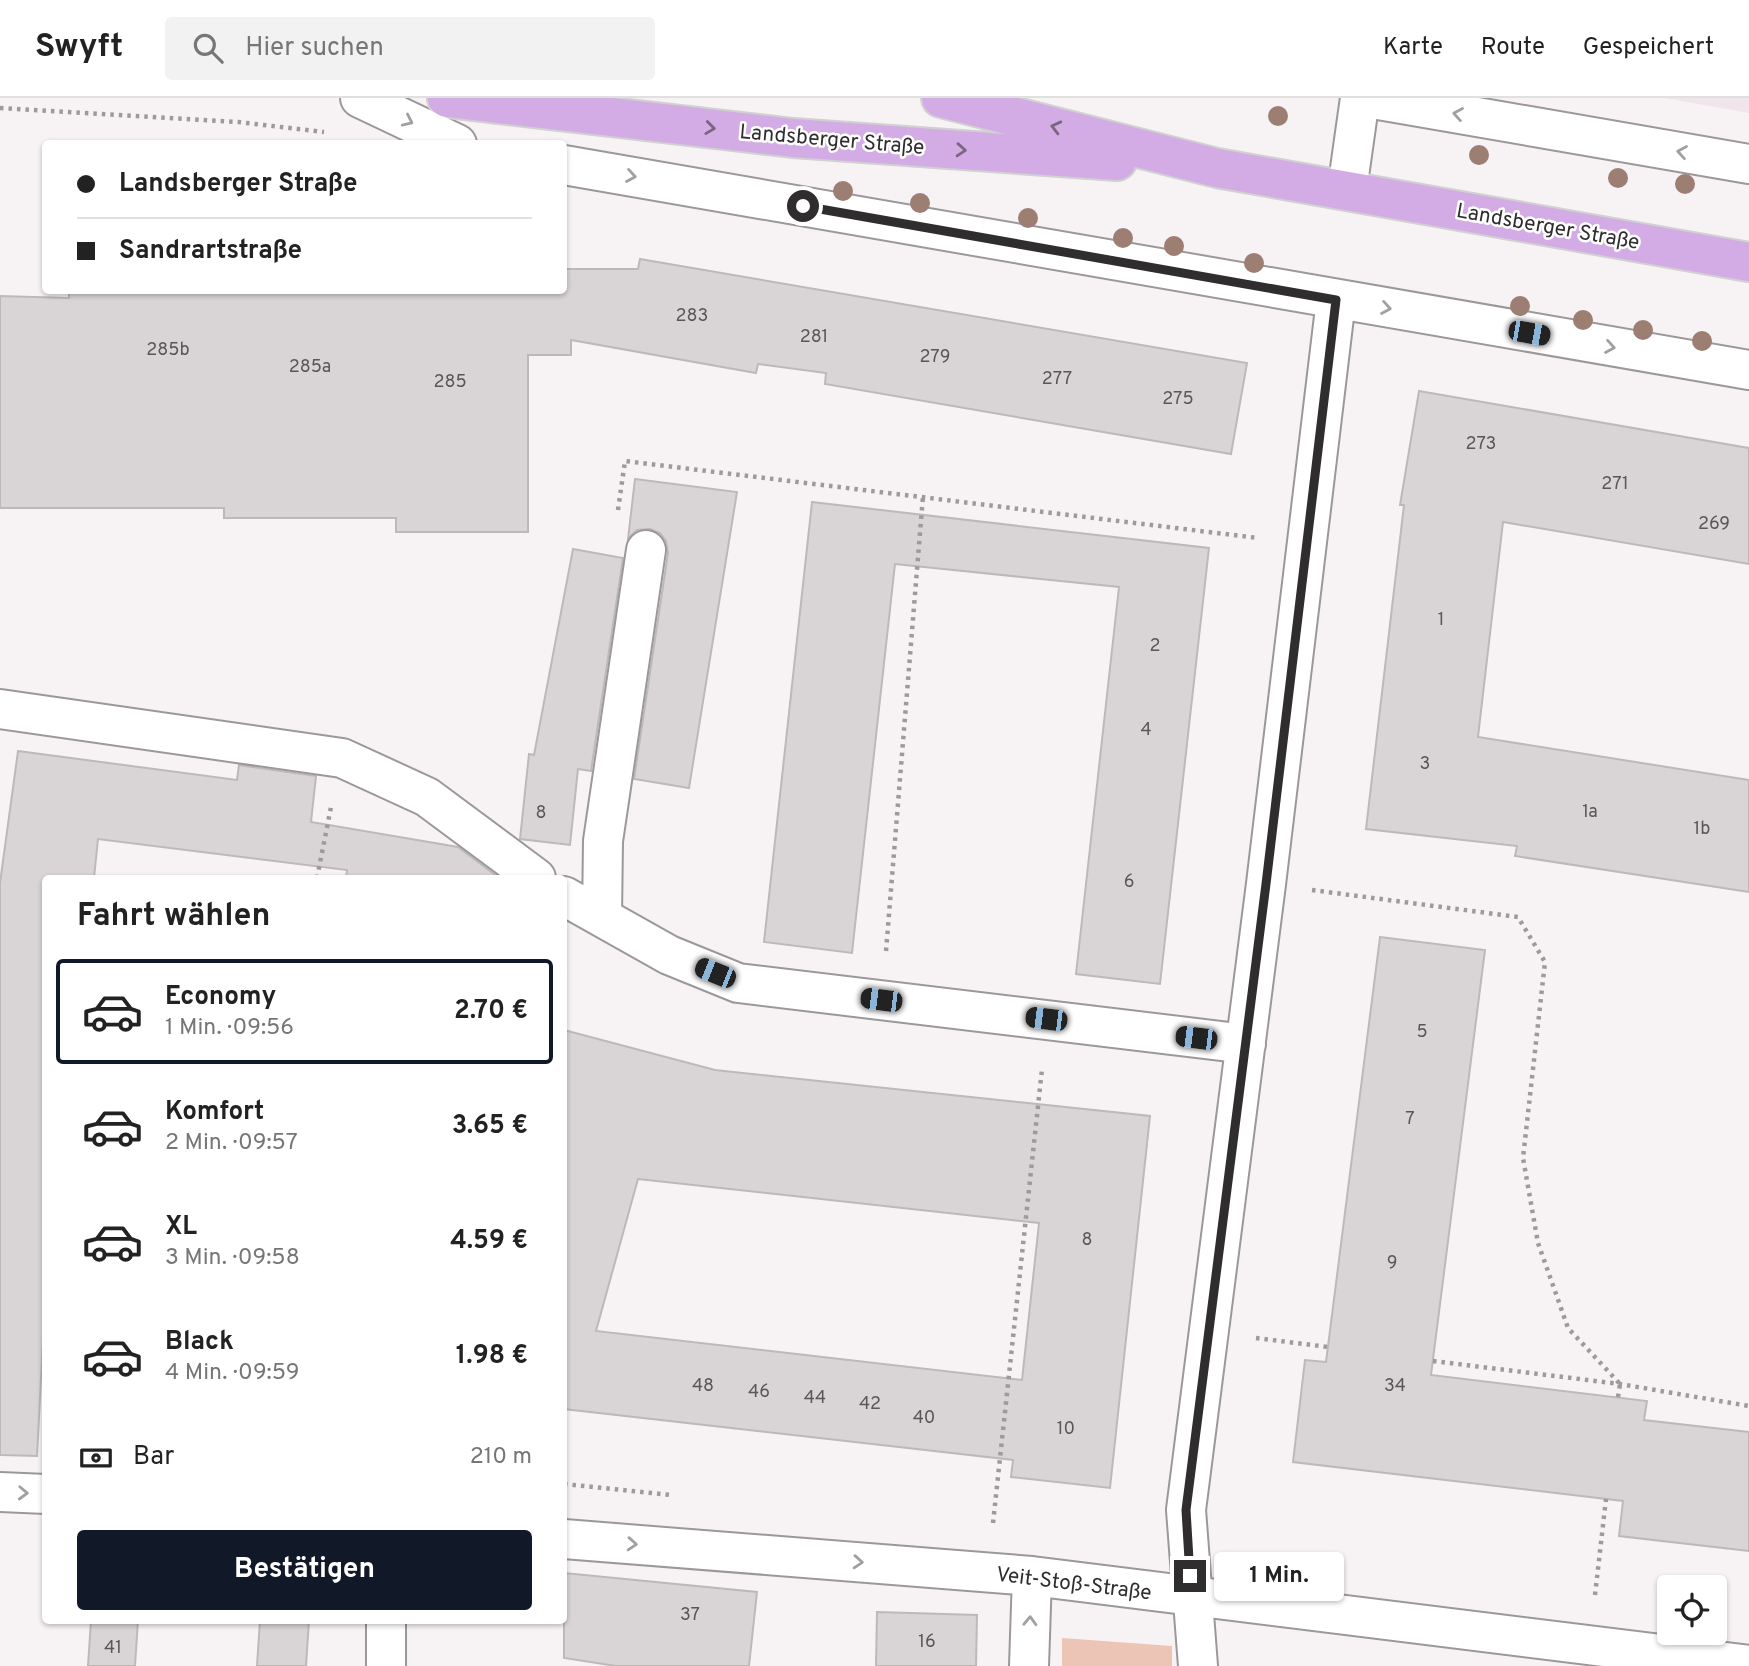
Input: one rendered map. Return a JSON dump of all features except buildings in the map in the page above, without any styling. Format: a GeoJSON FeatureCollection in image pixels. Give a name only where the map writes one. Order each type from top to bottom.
{"type":"FeatureCollection","features":[{"type":"Feature","properties":{"kind":"main road","name":"Landsberger Straße"},"geometry":{"type":"LineString","coordinates":[[447,98],[793,138],[1217,168]]}},
{"type":"Feature","properties":{"kind":"main road","name":"Landsberger Straße"},"geometry":{"type":"LineString","coordinates":[[941,98],[1217,168],[1749,262]]}},
{"type":"Feature","properties":{"kind":"street"},"geometry":{"type":"LineString","coordinates":[[360,98],[449,140]]}},
{"type":"Feature","properties":{"kind":"street"},"geometry":{"type":"LineString","coordinates":[[1347,190],[1360,98]]}},
{"type":"Feature","properties":{"kind":"street"},"geometry":{"type":"LineString","coordinates":[[1367,98],[1749,164]]}},
{"type":"Feature","properties":{"kind":"street"},"geometry":{"type":"LineString","coordinates":[[567,165],[1749,370]]}},
{"type":"Feature","properties":{"kind":"street"},"geometry":{"type":"LineString","coordinates":[[1198,1666],[1186,1510],[1266,884],[1336,300]]}},
{"type":"Feature","properties":{"kind":"street"},"geometry":{"type":"LineString","coordinates":[[602,917],[603,841],[646,550]]}},
{"type":"Feature","properties":{"kind":"street"},"geometry":{"type":"LineString","coordinates":[[0,709],[342,758],[427,797],[532,875]]}},
{"type":"Feature","properties":{"kind":"street"},"geometry":{"type":"LineString","coordinates":[[567,898],[669,955],[738,983],[1246,1044]]}},
{"type":"Feature","properties":{"kind":"street"},"geometry":{"type":"LineString","coordinates":[[0,1492],[42,1494]]}},
{"type":"Feature","properties":{"kind":"street","name":"Veit-Stoß-Straße"},"geometry":{"type":"LineString","coordinates":[[567,1539],[1032,1576],[1749,1665]]}},
{"type":"Feature","properties":{"kind":"street"},"geometry":{"type":"LineString","coordinates":[[1029,1666],[1032,1576]]}},
{"type":"Feature","properties":{"kind":"street"},"geometry":{"type":"LineString","coordinates":[[386,1624],[386,1666]]}},
{"type":"Feature","properties":{"kind":"path"},"geometry":{"type":"LineString","coordinates":[[0,108],[238,122],[334,133]]}},
{"type":"Feature","properties":{"kind":"path"},"geometry":{"type":"LineString","coordinates":[[646,550],[615,541],[625,461],[1307,545]]}},
{"type":"Feature","properties":{"kind":"path"},"geometry":{"type":"LineString","coordinates":[[881,1000],[923,496]]}},
{"type":"Feature","properties":{"kind":"path"},"geometry":{"type":"LineString","coordinates":[[318,875],[342,758]]}},
{"type":"Feature","properties":{"kind":"path"},"geometry":{"type":"LineString","coordinates":[[1266,884],[1518,917],[1545,962],[1523,1158],[1538,1243],[1568,1328],[1620,1384]]}},
{"type":"Feature","properties":{"kind":"path"},"geometry":{"type":"LineString","coordinates":[[992,1532],[1046,1019]]}},
{"type":"Feature","properties":{"kind":"path"},"geometry":{"type":"LineString","coordinates":[[1209,1332],[1328,1347]]}},
{"type":"Feature","properties":{"kind":"path"},"geometry":{"type":"LineString","coordinates":[[1433,1361],[1620,1384],[1749,1406]]}},
{"type":"Feature","properties":{"kind":"path"},"geometry":{"type":"LineString","coordinates":[[1618,1397],[1620,1384]]}},
{"type":"Feature","properties":{"kind":"path"},"geometry":{"type":"LineString","coordinates":[[1589,1646],[1606,1499]]}},
{"type":"Feature","properties":{"kind":"shaded area"},"geometry":{"type":"Polygon","coordinates":[[[1664,98],[1749,98],[1749,113],[1664,98]]]}},
{"type":"Feature","properties":{"kind":"shaded area"},"geometry":{"type":"Polygon","coordinates":[[[1062,1638],[1172,1646],[1172,1666],[1062,1666],[1062,1638]]]}},
{"type":"Feature","properties":{"kind":"route"},"geometry":{"type":"LineString","coordinates":[[803,206],[1336,300],[1266,884],[1186,1510],[1190,1576]]}}]}
